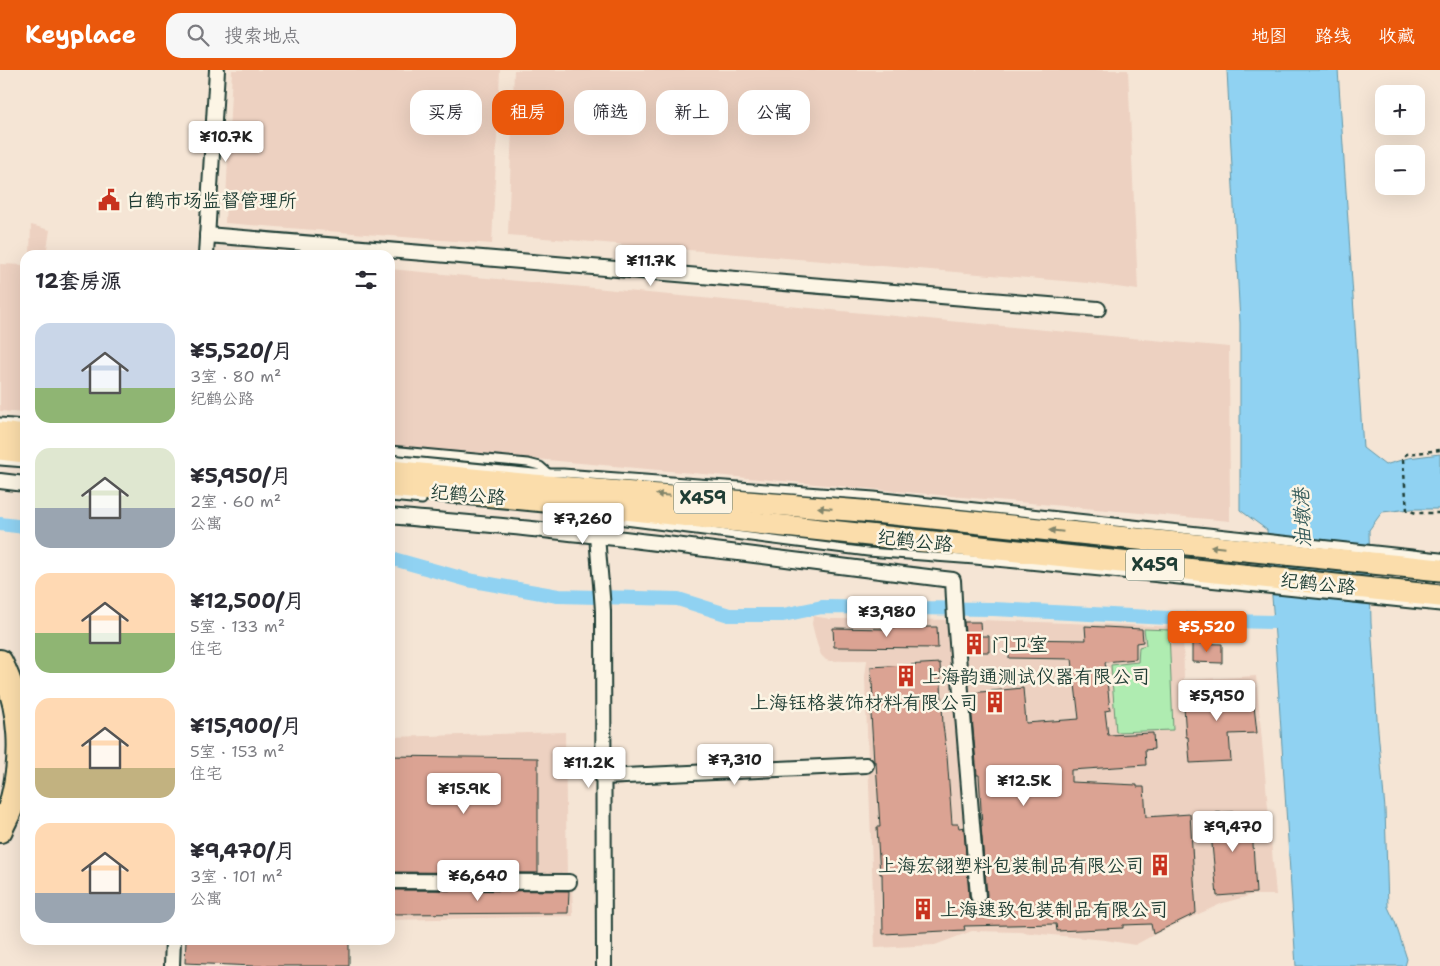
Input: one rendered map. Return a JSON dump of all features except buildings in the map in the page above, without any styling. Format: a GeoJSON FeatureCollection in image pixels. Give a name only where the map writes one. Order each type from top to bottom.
{"type":"FeatureCollection","features":[{"type":"Feature","properties":{"kind":"highway"},"geometry":{"type":"LineString","coordinates":[[0,662],[6,674],[16,708],[20,742],[18,777],[9,810],[0,830]]}},
{"type":"Feature","properties":{"kind":"highway"},"geometry":{"type":"LineString","coordinates":[[0,694],[5,709],[8,741],[6,774],[0,801]]}},
{"type":"Feature","properties":{"kind":"main road"},"geometry":{"type":"LineString","coordinates":[[0,433],[20,435]]}},
{"type":"Feature","properties":{"kind":"main road"},"geometry":{"type":"LineString","coordinates":[[0,449],[20,451]]}},
{"type":"Feature","properties":{"kind":"main road","name":"纪鹤公路"},"geometry":{"type":"LineString","coordinates":[[395,471],[537,483],[874,504],[1440,570]]}},
{"type":"Feature","properties":{"kind":"main road","name":"纪鹤公路"},"geometry":{"type":"LineString","coordinates":[[395,486],[537,483],[593,513],[869,544],[1440,596]]}},
{"type":"Feature","properties":{"kind":"street"},"geometry":{"type":"LineString","coordinates":[[206,250],[217,70]]}},
{"type":"Feature","properties":{"kind":"street"},"geometry":{"type":"LineString","coordinates":[[208,235],[386,250]]}},
{"type":"Feature","properties":{"kind":"street"},"geometry":{"type":"LineString","coordinates":[[395,251],[1098,310]]}},
{"type":"Feature","properties":{"kind":"street"},"geometry":{"type":"LineString","coordinates":[[0,481],[20,483]]}},
{"type":"Feature","properties":{"kind":"street"},"geometry":{"type":"LineString","coordinates":[[593,513],[602,582],[604,966]]}},
{"type":"Feature","properties":{"kind":"street"},"geometry":{"type":"LineString","coordinates":[[395,516],[552,531],[720,550],[953,580],[978,896]]}},
{"type":"Feature","properties":{"kind":"street"},"geometry":{"type":"LineString","coordinates":[[603,778],[866,765]]}},
{"type":"Feature","properties":{"kind":"street"},"geometry":{"type":"LineString","coordinates":[[395,881],[569,882]]}},
{"type":"Feature","properties":{"kind":"street"},"geometry":{"type":"LineString","coordinates":[[172,966],[173,945]]}},
{"type":"Feature","properties":{"kind":"lane"},"geometry":{"type":"LineString","coordinates":[[0,422],[20,424]]}},
{"type":"Feature","properties":{"kind":"lane"},"geometry":{"type":"LineString","coordinates":[[395,450],[528,463],[540,466],[537,483],[395,460]]}},
{"type":"Feature","properties":{"kind":"lane"},"geometry":{"type":"LineString","coordinates":[[0,461],[20,463]]}},
{"type":"Feature","properties":{"kind":"lane"},"geometry":{"type":"LineString","coordinates":[[395,497],[428,500]]}},
{"type":"Feature","properties":{"kind":"lane"},"geometry":{"type":"LineString","coordinates":[[874,504],[1440,557]]}},
{"type":"Feature","properties":{"kind":"lane"},"geometry":{"type":"LineString","coordinates":[[869,544],[1092,571],[1440,607]]}},
{"type":"Feature","properties":{"kind":"path"},"geometry":{"type":"LineString","coordinates":[[1440,450],[1407,454],[1403,460],[1407,510],[1416,513],[1440,513]]}},
{"type":"Feature","properties":{"kind":"shaded area"},"geometry":{"type":"Polygon","coordinates":[[[232,70],[500,70],[499,90],[492,90],[492,135],[497,135],[492,244],[225,223],[232,70]]]}},
{"type":"Feature","properties":{"kind":"shaded area"},"geometry":{"type":"Polygon","coordinates":[[[514,70],[1128,70],[1138,290],[1088,283],[508,235],[512,135],[564,135],[564,90],[513,90],[514,70]]]}},
{"type":"Feature","properties":{"kind":"shaded area"},"geometry":{"type":"Polygon","coordinates":[[[31,225],[50,230],[47,250],[30,250],[31,225]]]}},
{"type":"Feature","properties":{"kind":"shaded area"},"geometry":{"type":"Polygon","coordinates":[[[0,264],[20,265],[20,413],[0,411],[0,264]]]}},
{"type":"Feature","properties":{"kind":"shaded area"},"geometry":{"type":"Polygon","coordinates":[[[395,269],[1229,347],[1230,521],[395,446],[395,269]]]}},
{"type":"Feature","properties":{"kind":"shaded area"},"geometry":{"type":"Polygon","coordinates":[[[813,616],[830,619],[980,620],[1183,627],[1184,680],[1256,676],[1276,895],[1252,895],[1223,903],[1135,945],[1105,940],[1020,932],[972,931],[935,945],[875,948],[865,677],[867,660],[826,660],[821,655],[817,644],[812,624],[813,616]]]}},
{"type":"Feature","properties":{"kind":"shaded area"},"geometry":{"type":"Polygon","coordinates":[[[565,732],[567,879],[395,876],[395,737],[565,732]]]}},
{"type":"Feature","properties":{"kind":"shaded area"},"geometry":{"type":"Polygon","coordinates":[[[395,884],[572,886],[573,916],[395,920],[395,884]]]}},
{"type":"Feature","properties":{"kind":"green space"},"geometry":{"type":"Polygon","coordinates":[[[1144,629],[1169,630],[1173,730],[1116,732],[1111,665],[1138,662],[1139,647],[1146,645],[1144,629]]]}},
{"type":"Feature","properties":{"kind":"water","name":"油墩港"},"geometry":{"type":"Polygon","coordinates":[[[1227,70],[1338,70],[1363,448],[1385,465],[1408,458],[1440,454],[1440,509],[1382,512],[1369,530],[1371,623],[1385,809],[1388,907],[1407,959],[1405,966],[1296,966],[1267,530],[1240,510],[1240,323],[1227,70]]]}},
{"type":"Feature","properties":{"kind":"waterway"},"geometry":{"type":"LineString","coordinates":[[0,524],[20,526]]}},
{"type":"Feature","properties":{"kind":"waterway"},"geometry":{"type":"LineString","coordinates":[[395,559],[468,580],[558,596],[678,599],[729,615],[783,615],[822,607],[993,609],[1274,622]]}},
{"type":"Feature","properties":{"kind":"place","name":"白鹤市场监督管理所"},"geometry":{"type":"Point","coordinates":[109,200]}},
{"type":"Feature","properties":{"kind":"place","name":"门卫室"},"geometry":{"type":"Point","coordinates":[974,644]}},
{"type":"Feature","properties":{"kind":"place","name":"上海韵通测试仪器有限公司"},"geometry":{"type":"Point","coordinates":[906,676]}},
{"type":"Feature","properties":{"kind":"place","name":"上海钰格装饰材料有限公司"},"geometry":{"type":"Point","coordinates":[995,702]}},
{"type":"Feature","properties":{"kind":"place","name":"上海宏翎塑料包装制品有限公司"},"geometry":{"type":"Point","coordinates":[1160,865]}},
{"type":"Feature","properties":{"kind":"place","name":"上海速致包装制品有限公司"},"geometry":{"type":"Point","coordinates":[923,909]}}]}
